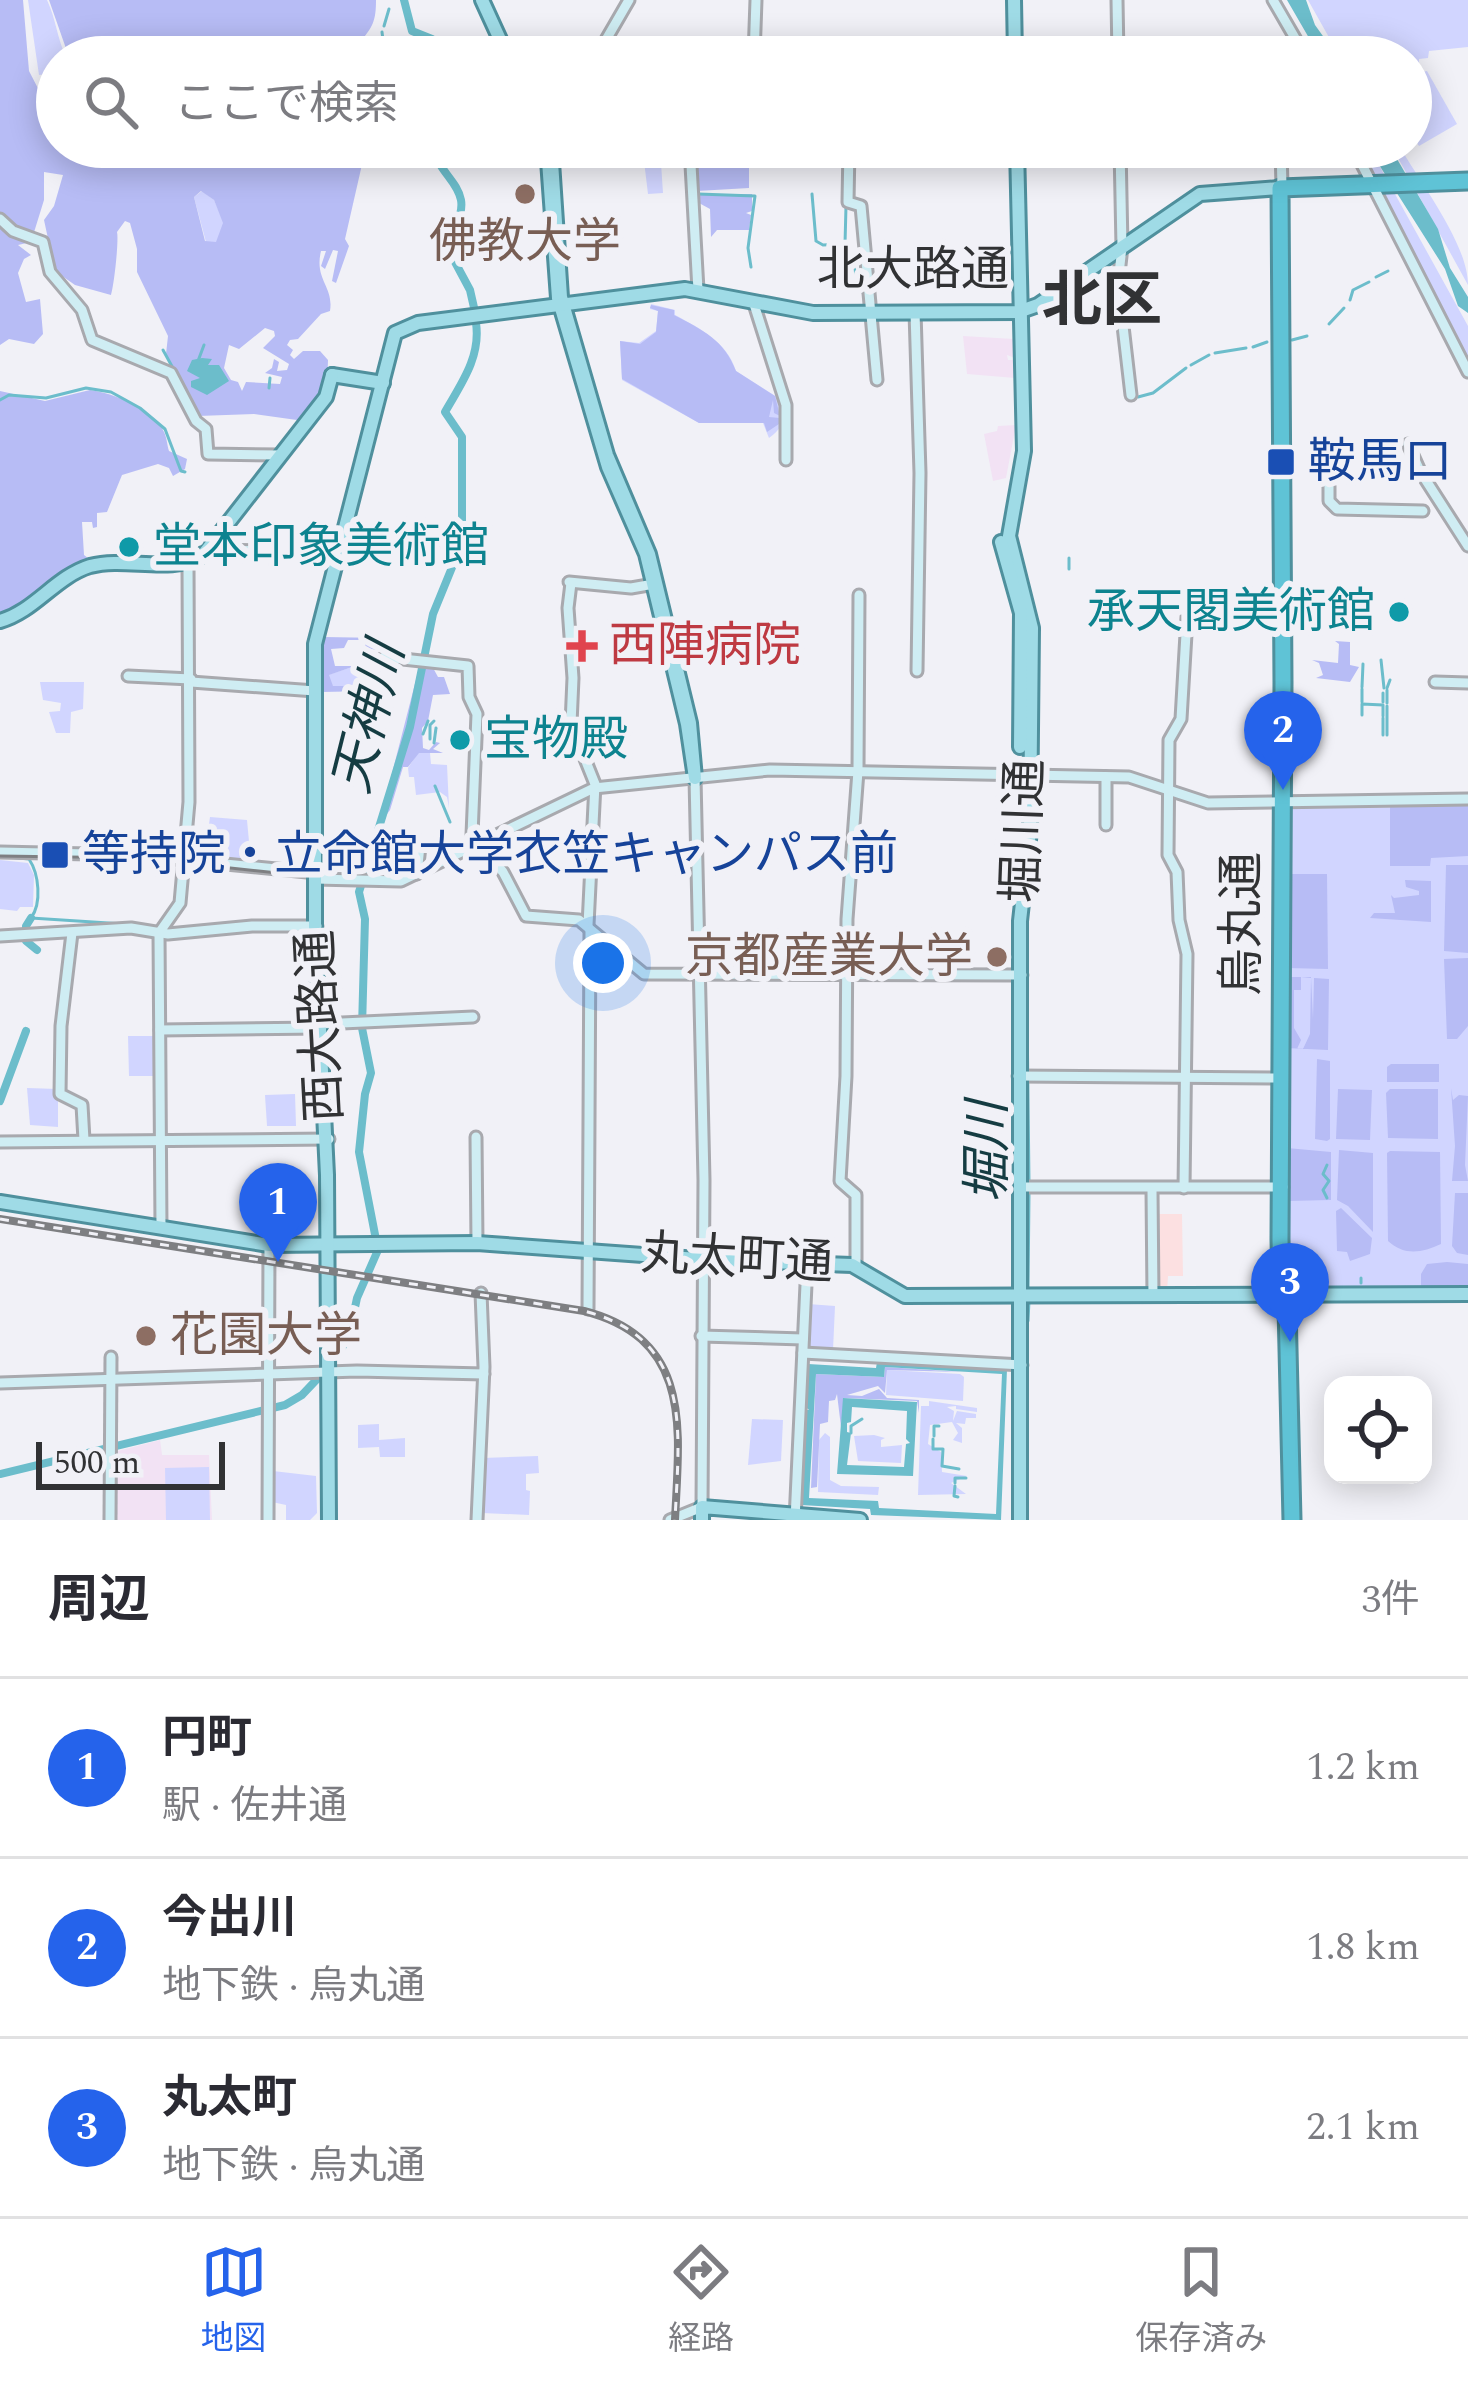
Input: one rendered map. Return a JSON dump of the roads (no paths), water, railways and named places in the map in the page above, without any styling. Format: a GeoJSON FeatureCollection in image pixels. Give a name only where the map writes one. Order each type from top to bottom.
{"type":"FeatureCollection","features":[{"type":"Feature","properties":{"kind":"highway","name":"北大路通"},"geometry":{"type":"LineString","coordinates":[[1281,188],[1468,183]]}},
{"type":"Feature","properties":{"kind":"highway","name":"烏丸通"},"geometry":{"type":"LineString","coordinates":[[1281,188],[1281,803]]}},
{"type":"Feature","properties":{"kind":"highway","name":"烏丸通"},"geometry":{"type":"LineString","coordinates":[[1281,188],[1281,1187],[1293,1520]]}},
{"type":"Feature","properties":{"kind":"main road"},"geometry":{"type":"LineString","coordinates":[[482,0],[498,36]]}},
{"type":"Feature","properties":{"kind":"main road"},"geometry":{"type":"LineString","coordinates":[[1012,0],[1013,36]]}},
{"type":"Feature","properties":{"kind":"main road"},"geometry":{"type":"LineString","coordinates":[[549,168],[562,306],[608,467],[646,554],[698,776]]}},
{"type":"Feature","properties":{"kind":"main road","name":"堀川通"},"geometry":{"type":"LineString","coordinates":[[1016,168],[1021,422],[1001,542],[1022,624],[1025,776],[1016,917],[1024,1077],[1018,1520]]}},
{"type":"Feature","properties":{"kind":"main road","name":"北大路通"},"geometry":{"type":"LineString","coordinates":[[400,330],[698,290],[812,313],[1019,314],[1206,195],[1281,188]]}},
{"type":"Feature","properties":{"kind":"main road","name":"北大路通"},"geometry":{"type":"LineString","coordinates":[[562,306],[686,293],[754,302]]}},
{"type":"Feature","properties":{"kind":"main road"},"geometry":{"type":"LineString","coordinates":[[562,306],[607,455],[649,554],[690,723],[698,776]]}},
{"type":"Feature","properties":{"kind":"main road","name":"西大路通"},"geometry":{"type":"LineString","coordinates":[[330,1520],[328,1139],[317,926],[319,639],[381,382],[400,330]]}},
{"type":"Feature","properties":{"kind":"main road"},"geometry":{"type":"LineString","coordinates":[[0,621],[23,612],[85,568],[109,563],[188,563],[209,550],[326,397],[332,375],[381,382]]}},
{"type":"Feature","properties":{"kind":"main road","name":"西大路通"},"geometry":{"type":"LineString","coordinates":[[317,876],[316,635],[339,551]]}},
{"type":"Feature","properties":{"kind":"main road","name":"丸太町通"},"geometry":{"type":"LineString","coordinates":[[0,1202],[269,1245],[477,1244],[856,1265],[905,1296],[1468,1294]]}},
{"type":"Feature","properties":{"kind":"main road"},"geometry":{"type":"LineString","coordinates":[[702,1513],[860,1520]]}},
{"type":"Feature","properties":{"kind":"street"},"geometry":{"type":"LineString","coordinates":[[610,36],[631,0]]}},
{"type":"Feature","properties":{"kind":"street"},"geometry":{"type":"LineString","coordinates":[[755,36],[756,0]]}},
{"type":"Feature","properties":{"kind":"street"},"geometry":{"type":"LineString","coordinates":[[1117,0],[1118,36]]}},
{"type":"Feature","properties":{"kind":"street"},"geometry":{"type":"LineString","coordinates":[[1273,0],[1294,36]]}},
{"type":"Feature","properties":{"kind":"street"},"geometry":{"type":"LineString","coordinates":[[691,168],[698,290]]}},
{"type":"Feature","properties":{"kind":"street"},"geometry":{"type":"LineString","coordinates":[[849,168],[848,202],[861,206],[877,380]]}},
{"type":"Feature","properties":{"kind":"street"},"geometry":{"type":"LineString","coordinates":[[1120,168],[1118,283],[1131,394]]}},
{"type":"Feature","properties":{"kind":"street","name":"烏丸通"},"geometry":{"type":"LineString","coordinates":[[1281,168],[1281,188]]}},
{"type":"Feature","properties":{"kind":"street"},"geometry":{"type":"LineString","coordinates":[[1366,168],[1468,372]]}},
{"type":"Feature","properties":{"kind":"street"},"geometry":{"type":"LineString","coordinates":[[0,219],[13,231],[43,242],[50,272],[82,310],[92,340],[171,373],[196,421],[206,429],[208,454],[281,455]]}},
{"type":"Feature","properties":{"kind":"street"},"geometry":{"type":"LineString","coordinates":[[754,302],[786,405],[786,460]]}},
{"type":"Feature","properties":{"kind":"street"},"geometry":{"type":"LineString","coordinates":[[915,314],[920,472],[916,671]]}},
{"type":"Feature","properties":{"kind":"street"},"geometry":{"type":"LineString","coordinates":[[1408,444],[1468,546]]}},
{"type":"Feature","properties":{"kind":"street"},"geometry":{"type":"LineString","coordinates":[[1328,486],[1329,501],[1337,509],[1423,512]]}},
{"type":"Feature","properties":{"kind":"street"},"geometry":{"type":"LineString","coordinates":[[209,550],[440,554]]}},
{"type":"Feature","properties":{"kind":"street"},"geometry":{"type":"LineString","coordinates":[[161,1227],[159,933],[180,903],[189,802],[188,563]]}},
{"type":"Feature","properties":{"kind":"street"},"geometry":{"type":"LineString","coordinates":[[588,1309],[589,928],[595,786],[571,724],[570,582],[631,588],[654,584]]}},
{"type":"Feature","properties":{"kind":"street"},"geometry":{"type":"LineString","coordinates":[[856,1265],[856,1189],[840,1183],[847,919],[858,772],[859,595]]}},
{"type":"Feature","properties":{"kind":"street"},"geometry":{"type":"LineString","coordinates":[[1184,1188],[1187,954],[1179,920],[1177,872],[1168,855],[1169,740],[1181,718],[1187,617],[1207,605],[1282,607]]}},
{"type":"Feature","properties":{"kind":"street"},"geometry":{"type":"LineString","coordinates":[[384,658],[468,666],[469,697],[477,714],[472,823],[476,843],[503,872],[526,916],[573,918],[644,974],[1020,976]]}},
{"type":"Feature","properties":{"kind":"street"},"geometry":{"type":"LineString","coordinates":[[128,676],[315,691]]}},
{"type":"Feature","properties":{"kind":"street"},"geometry":{"type":"LineString","coordinates":[[1435,682],[1468,683]]}},
{"type":"Feature","properties":{"kind":"street"},"geometry":{"type":"LineString","coordinates":[[0,851],[182,860],[317,876],[395,879],[595,786],[772,770],[1129,777],[1208,803],[1468,801]]}},
{"type":"Feature","properties":{"kind":"street"},"geometry":{"type":"LineString","coordinates":[[672,1520],[702,1513],[698,776]]}},
{"type":"Feature","properties":{"kind":"street"},"geometry":{"type":"LineString","coordinates":[[1106,777],[1106,825]]}},
{"type":"Feature","properties":{"kind":"street"},"geometry":{"type":"LineString","coordinates":[[418,872],[420,847]]}},
{"type":"Feature","properties":{"kind":"street"},"geometry":{"type":"LineString","coordinates":[[0,936],[131,928],[159,933],[317,926]]}},
{"type":"Feature","properties":{"kind":"street"},"geometry":{"type":"LineString","coordinates":[[72,933],[61,1026],[60,1094],[82,1105],[84,1140]]}},
{"type":"Feature","properties":{"kind":"street"},"geometry":{"type":"LineString","coordinates":[[160,1030],[473,1017]]}},
{"type":"Feature","properties":{"kind":"street"},"geometry":{"type":"LineString","coordinates":[[1024,1077],[1282,1078]]}},
{"type":"Feature","properties":{"kind":"street"},"geometry":{"type":"LineString","coordinates":[[476,1137],[477,1244]]}},
{"type":"Feature","properties":{"kind":"street"},"geometry":{"type":"LineString","coordinates":[[0,1142],[328,1139]]}},
{"type":"Feature","properties":{"kind":"street"},"geometry":{"type":"LineString","coordinates":[[1024,1186],[1281,1187]]}},
{"type":"Feature","properties":{"kind":"street"},"geometry":{"type":"LineString","coordinates":[[1152,1190],[1153,1296]]}},
{"type":"Feature","properties":{"kind":"street"},"geometry":{"type":"LineString","coordinates":[[268,1520],[269,1245]]}},
{"type":"Feature","properties":{"kind":"street"},"geometry":{"type":"LineString","coordinates":[[795,1516],[807,1263]]}},
{"type":"Feature","properties":{"kind":"street"},"geometry":{"type":"LineString","coordinates":[[477,1520],[484,1374],[482,1293]]}},
{"type":"Feature","properties":{"kind":"street"},"geometry":{"type":"LineString","coordinates":[[701,1336],[803,1339]]}},
{"type":"Feature","properties":{"kind":"street"},"geometry":{"type":"LineString","coordinates":[[803,1353],[1020,1365]]}},
{"type":"Feature","properties":{"kind":"street"},"geometry":{"type":"LineString","coordinates":[[110,1520],[111,1358]]}},
{"type":"Feature","properties":{"kind":"street"},"geometry":{"type":"LineString","coordinates":[[0,1383],[268,1374],[484,1374]]}},
{"type":"Feature","properties":{"kind":"waterway","name":"天神川"},"geometry":{"type":"LineString","coordinates":[[404,0],[412,31],[424,36]]}},
{"type":"Feature","properties":{"kind":"waterway"},"geometry":{"type":"LineString","coordinates":[[384,26],[389,9]]}},
{"type":"Feature","properties":{"kind":"waterway"},"geometry":{"type":"LineString","coordinates":[[382,32],[382,36]]}},
{"type":"Feature","properties":{"kind":"waterway","name":"天神川"},"geometry":{"type":"LineString","coordinates":[[442,168],[461,200],[448,249],[470,290],[475,312]]}},
{"type":"Feature","properties":{"kind":"waterway"},"geometry":{"type":"LineString","coordinates":[[698,194],[755,196],[748,248],[751,267]]}},
{"type":"Feature","properties":{"kind":"waterway"},"geometry":{"type":"LineString","coordinates":[[812,194],[816,241],[844,244]]}},
{"type":"Feature","properties":{"kind":"waterway"},"geometry":{"type":"LineString","coordinates":[[846,206],[845,244],[864,295]]}},
{"type":"Feature","properties":{"kind":"waterway","name":"堀川"},"geometry":{"type":"LineString","coordinates":[[1376,277],[1388,271]]}},
{"type":"Feature","properties":{"kind":"waterway","name":"堀川"},"geometry":{"type":"LineString","coordinates":[[1350,300],[1353,290],[1369,282]]}},
{"type":"Feature","properties":{"kind":"waterway","name":"堀川"},"geometry":{"type":"LineString","coordinates":[[1329,324],[1344,308]]}},
{"type":"Feature","properties":{"kind":"waterway","name":"天神川"},"geometry":{"type":"LineString","coordinates":[[340,1351],[378,1250],[359,1152],[371,1073],[362,1028],[365,919],[359,892],[410,727],[433,614],[462,543],[462,437],[445,412],[473,359],[476,323]]}},
{"type":"Feature","properties":{"kind":"waterway","name":"堀川"},"geometry":{"type":"LineString","coordinates":[[1292,340],[1307,336]]}},
{"type":"Feature","properties":{"kind":"waterway","name":"堀川"},"geometry":{"type":"LineString","coordinates":[[1253,347],[1267,342]]}},
{"type":"Feature","properties":{"kind":"waterway"},"geometry":{"type":"LineString","coordinates":[[198,361],[204,345]]}},
{"type":"Feature","properties":{"kind":"waterway","name":"堀川"},"geometry":{"type":"LineString","coordinates":[[1215,353],[1246,348]]}},
{"type":"Feature","properties":{"kind":"waterway"},"geometry":{"type":"LineString","coordinates":[[163,350],[174,370]]}},
{"type":"Feature","properties":{"kind":"waterway","name":"堀川"},"geometry":{"type":"LineString","coordinates":[[1191,365],[1209,355]]}},
{"type":"Feature","properties":{"kind":"waterway","name":"堀川"},"geometry":{"type":"LineString","coordinates":[[1138,397],[1153,393],[1186,368]]}},
{"type":"Feature","properties":{"kind":"waterway"},"geometry":{"type":"LineString","coordinates":[[269,388],[270,378]]}},
{"type":"Feature","properties":{"kind":"waterway"},"geometry":{"type":"LineString","coordinates":[[0,400],[9,395],[46,398],[86,388],[111,392],[165,429],[185,472]]}},
{"type":"Feature","properties":{"kind":"waterway"},"geometry":{"type":"LineString","coordinates":[[1069,558],[1069,569]]}},
{"type":"Feature","properties":{"kind":"waterway"},"geometry":{"type":"LineString","coordinates":[[1381,660],[1384,688]]}},
{"type":"Feature","properties":{"kind":"waterway"},"geometry":{"type":"LineString","coordinates":[[1362,687],[1363,664]]}},
{"type":"Feature","properties":{"kind":"waterway"},"geometry":{"type":"LineString","coordinates":[[1387,688],[1390,680]]}},
{"type":"Feature","properties":{"kind":"waterway"},"geometry":{"type":"LineString","coordinates":[[1362,689],[1362,702]]}},
{"type":"Feature","properties":{"kind":"waterway"},"geometry":{"type":"LineString","coordinates":[[1387,690],[1387,703]]}},
{"type":"Feature","properties":{"kind":"waterway"},"geometry":{"type":"LineString","coordinates":[[1383,693],[1383,702]]}},
{"type":"Feature","properties":{"kind":"waterway"},"geometry":{"type":"LineString","coordinates":[[1362,715],[1362,704],[1383,705],[1383,716]]}},
{"type":"Feature","properties":{"kind":"waterway"},"geometry":{"type":"LineString","coordinates":[[1387,706],[1387,735]]}},
{"type":"Feature","properties":{"kind":"waterway"},"geometry":{"type":"LineString","coordinates":[[1383,718],[1383,735]]}},
{"type":"Feature","properties":{"kind":"waterway"},"geometry":{"type":"LineString","coordinates":[[423,734],[428,721]]}},
{"type":"Feature","properties":{"kind":"waterway"},"geometry":{"type":"LineString","coordinates":[[430,739],[434,721]]}},
{"type":"Feature","properties":{"kind":"waterway"},"geometry":{"type":"LineString","coordinates":[[434,743],[436,728]]}},
{"type":"Feature","properties":{"kind":"waterway"},"geometry":{"type":"LineString","coordinates":[[435,786],[450,822]]}},
{"type":"Feature","properties":{"kind":"waterway"},"geometry":{"type":"LineString","coordinates":[[9,857],[29,859],[35,872],[38,897],[31,918],[124,924]]}},
{"type":"Feature","properties":{"kind":"waterway"},"geometry":{"type":"LineString","coordinates":[[31,918],[26,941],[37,950]]}},
{"type":"Feature","properties":{"kind":"waterway","name":"堀川"},"geometry":{"type":"LineString","coordinates":[[1026,925],[1029,1183]]}},
{"type":"Feature","properties":{"kind":"waterway"},"geometry":{"type":"LineString","coordinates":[[0,1101],[26,1031]]}},
{"type":"Feature","properties":{"kind":"waterway"},"geometry":{"type":"LineString","coordinates":[[1327,1165],[1323,1174],[1329,1181],[1323,1190],[1327,1198]]}},
{"type":"Feature","properties":{"kind":"waterway","name":"堀川"},"geometry":{"type":"LineString","coordinates":[[1028,1291],[1029,1193]]}},
{"type":"Feature","properties":{"kind":"waterway"},"geometry":{"type":"LineString","coordinates":[[1294,1279],[1297,1274]]}},
{"type":"Feature","properties":{"kind":"waterway"},"geometry":{"type":"LineString","coordinates":[[1361,1278],[1361,1283]]}},
{"type":"Feature","properties":{"kind":"waterway","name":"堀川"},"geometry":{"type":"LineString","coordinates":[[1028,1321],[1029,1301]]}},
{"type":"Feature","properties":{"kind":"waterway","name":"天神川"},"geometry":{"type":"LineString","coordinates":[[0,1474],[285,1405],[320,1376]]}},
{"type":"Feature","properties":{"kind":"waterway"},"geometry":{"type":"LineString","coordinates":[[851,1433],[851,1426],[862,1419]]}},
{"type":"Feature","properties":{"kind":"waterway"},"geometry":{"type":"LineString","coordinates":[[934,1436],[934,1426],[939,1426]]}},
{"type":"Feature","properties":{"kind":"waterway"},"geometry":{"type":"LineString","coordinates":[[933,1439],[933,1449],[943,1449],[942,1466],[959,1469]]}},
{"type":"Feature","properties":{"kind":"waterway"},"geometry":{"type":"LineString","coordinates":[[955,1483],[955,1478],[966,1478]]}},
{"type":"Feature","properties":{"kind":"waterway"},"geometry":{"type":"LineString","coordinates":[[955,1486],[958,1497]]}},
{"type":"Feature","properties":{"kind":"tram line"},"geometry":{"type":"LineString","coordinates":[[0,856],[137,858],[297,875]]}},
{"type":"Feature","properties":{"kind":"railway"},"geometry":{"type":"LineString","coordinates":[[0,1219],[584,1311],[620,1324],[645,1343],[662,1366],[672,1393],[678,1454],[675,1520]]}},
{"type":"Feature","properties":{"kind":"place","name":"佛教大学"},"geometry":{"type":"Point","coordinates":[525,194]}},
{"type":"Feature","properties":{"kind":"place","name":"鞍馬口"},"geometry":{"type":"Point","coordinates":[1281,462]}},
{"type":"Feature","properties":{"kind":"place","name":"堂本印象美術館"},"geometry":{"type":"Point","coordinates":[129,547]}},
{"type":"Feature","properties":{"kind":"place","name":"承天閣美術館"},"geometry":{"type":"Point","coordinates":[1399,612]}},
{"type":"Feature","properties":{"kind":"place","name":"西陣病院"},"geometry":{"type":"Point","coordinates":[582,646]}},
{"type":"Feature","properties":{"kind":"place","name":"宝物殿"},"geometry":{"type":"Point","coordinates":[460,740]}},
{"type":"Feature","properties":{"kind":"place","name":"今出川"},"geometry":{"type":"Point","coordinates":[1283,790]}},
{"type":"Feature","properties":{"kind":"place","name":"等持院・立命館大学衣笠キャンパス前"},"geometry":{"type":"Point","coordinates":[55,855]}},
{"type":"Feature","properties":{"kind":"place","name":"京都産業大学"},"geometry":{"type":"Point","coordinates":[997,957]}},
{"type":"Feature","properties":{"kind":"place","name":"円町"},"geometry":{"type":"Point","coordinates":[278,1262]}},
{"type":"Feature","properties":{"kind":"place","name":"花園大学"},"geometry":{"type":"Point","coordinates":[146,1336]}},
{"type":"Feature","properties":{"kind":"place","name":"丸太町"},"geometry":{"type":"Point","coordinates":[1290,1342]}},
{"type":"Feature","properties":{"kind":"district","name":"北区"},"geometry":{"type":"Point","coordinates":[1102,302]}}]}
